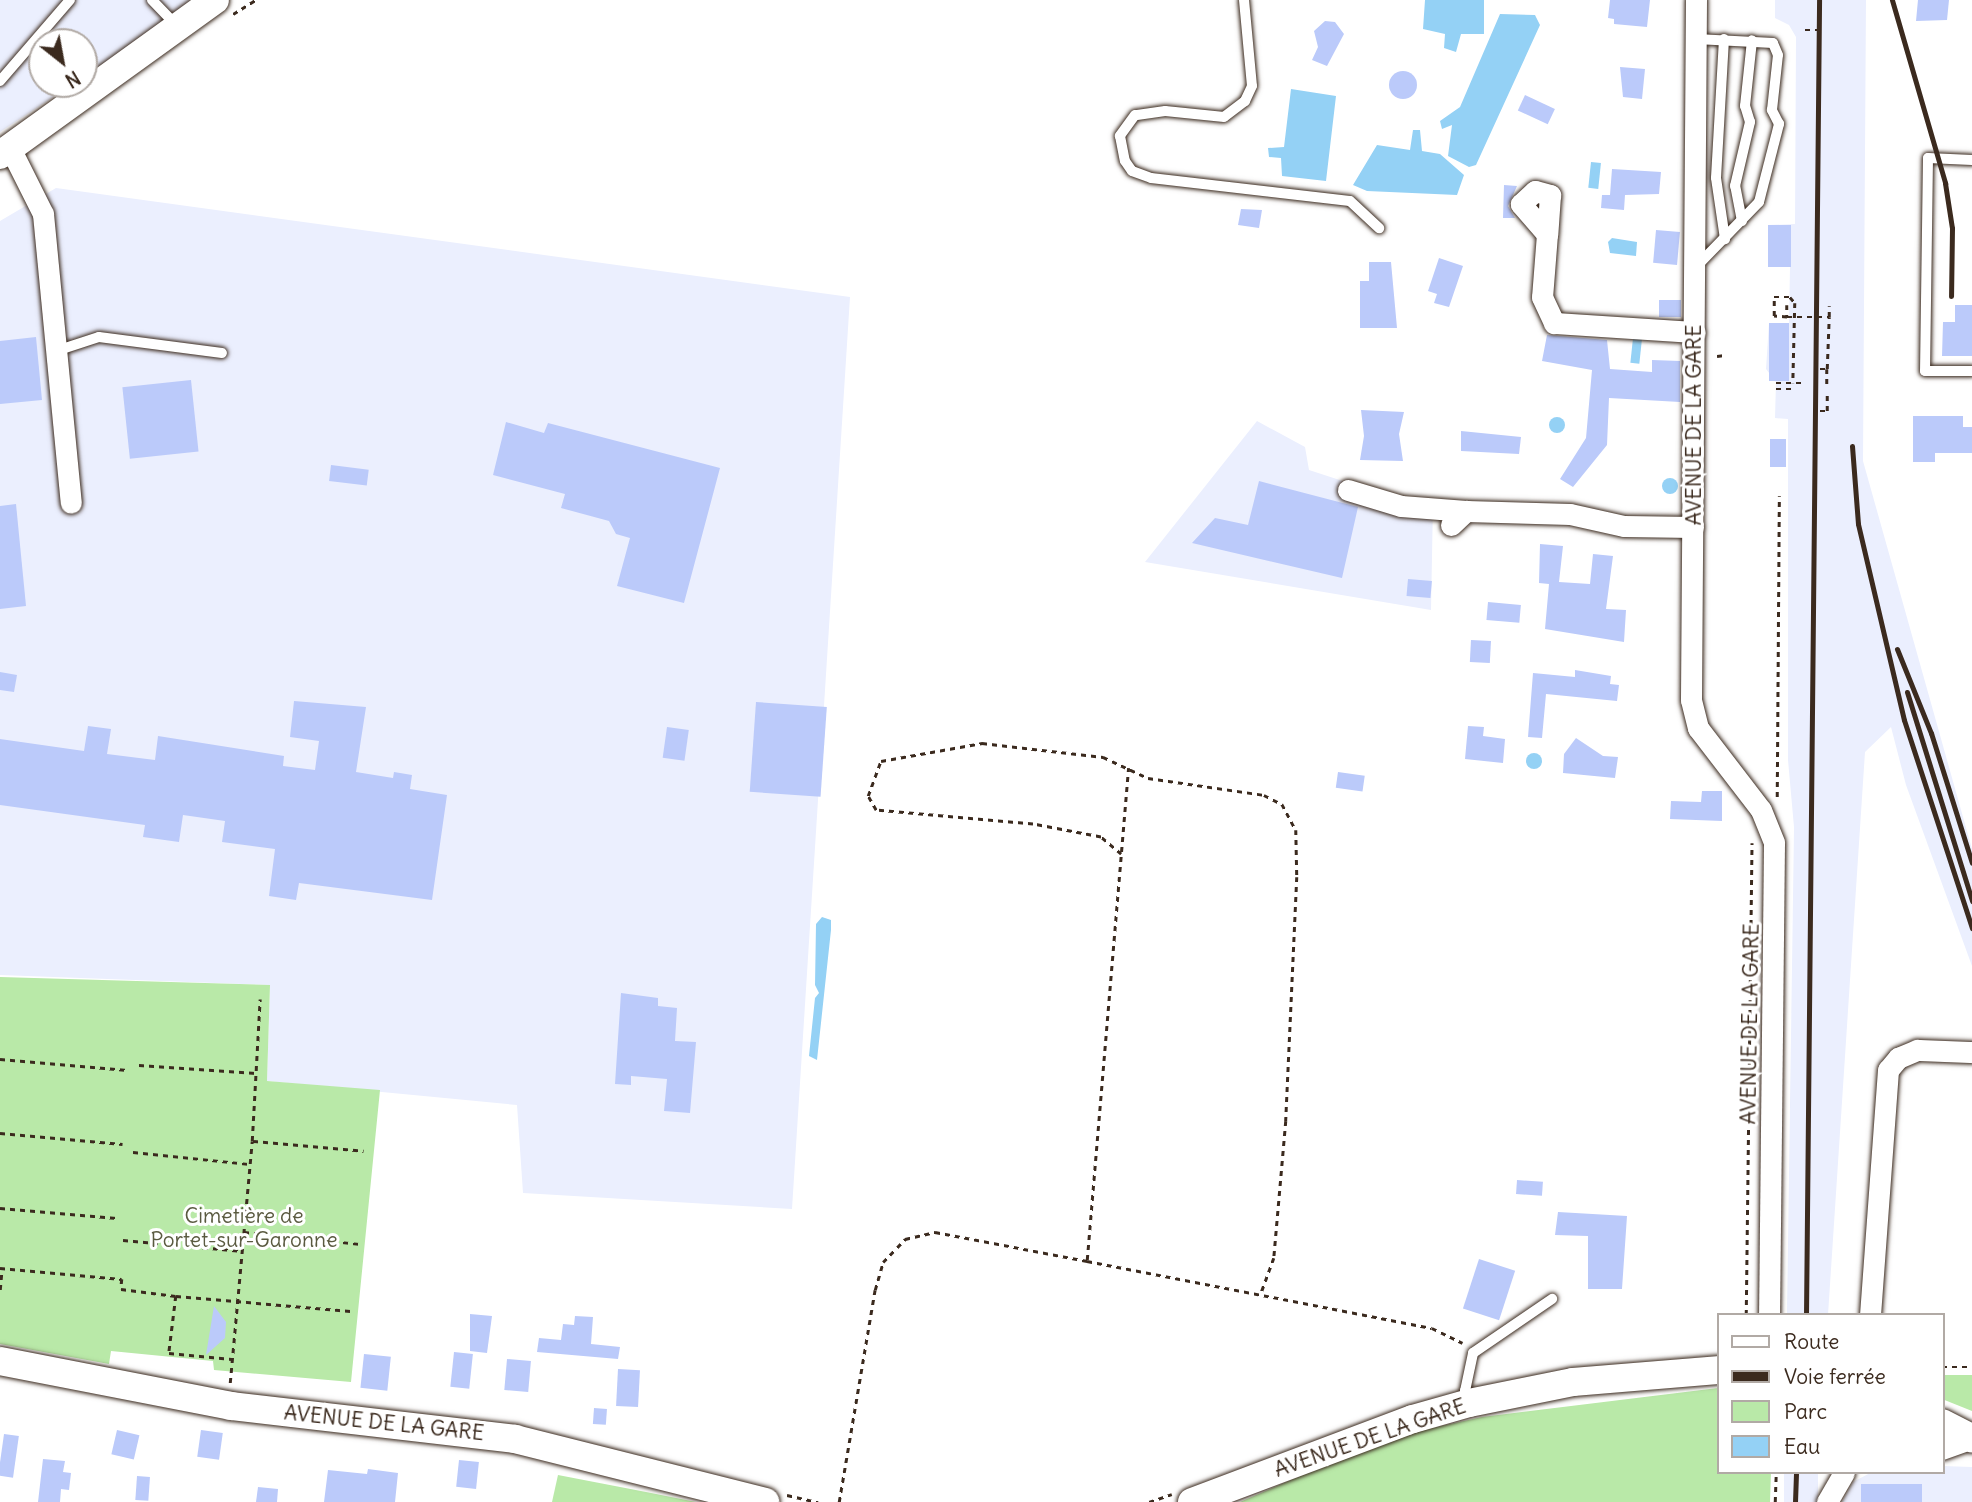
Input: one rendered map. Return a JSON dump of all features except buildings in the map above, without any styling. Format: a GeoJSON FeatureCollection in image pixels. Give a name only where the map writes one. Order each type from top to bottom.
{"type":"FeatureCollection","features":[{"type":"Feature","properties":{"kind":"street"},"geometry":{"type":"LineString","coordinates":[[71,503],[43,214],[5,151],[215,0]]}},
{"type":"Feature","properties":{"kind":"street","name":"AVENUE DE LA GARE"},"geometry":{"type":"LineString","coordinates":[[1696,0],[1693,713],[1698,728],[1769,825],[1774,844],[1769,1313]]}},
{"type":"Feature","properties":{"kind":"street"},"geometry":{"type":"LineString","coordinates":[[1547,234],[1542,297],[1554,323],[1695,332]]}},
{"type":"Feature","properties":{"kind":"street"},"geometry":{"type":"LineString","coordinates":[[1348,490],[1401,506],[1459,518],[1570,513],[1624,526],[1693,527]]}},
{"type":"Feature","properties":{"kind":"street"},"geometry":{"type":"LineString","coordinates":[[1870,1313],[1888,1070],[1898,1058],[1917,1050],[1972,1052]]}},
{"type":"Feature","properties":{"kind":"street","name":"AVENUE DE LA GARE"},"geometry":{"type":"LineString","coordinates":[[0,1361],[223,1404],[514,1439],[765,1502]]}},
{"type":"Feature","properties":{"kind":"street","name":"AVENUE DE LA GARE"},"geometry":{"type":"LineString","coordinates":[[1192,1502],[1393,1426],[1469,1403],[1573,1382],[1716,1370]]}},
{"type":"Feature","properties":{"kind":"street"},"geometry":{"type":"LineString","coordinates":[[1944,1448],[1972,1438],[1949,1415]]}},
{"type":"Feature","properties":{"kind":"street"},"geometry":{"type":"LineString","coordinates":[[1827,1502],[1843,1474]]}},
{"type":"Feature","properties":{"kind":"lane"},"geometry":{"type":"LineString","coordinates":[[0,81],[70,0]]}},
{"type":"Feature","properties":{"kind":"lane"},"geometry":{"type":"LineString","coordinates":[[152,0],[177,27]]}},
{"type":"Feature","properties":{"kind":"lane"},"geometry":{"type":"LineString","coordinates":[[1244,0],[1252,86],[1245,101],[1224,117],[1165,111],[1135,115],[1120,136],[1125,161],[1132,171],[1151,178],[1350,201],[1379,228]]}},
{"type":"Feature","properties":{"kind":"lane"},"geometry":{"type":"LineString","coordinates":[[1695,268],[1742,221],[1761,196],[1779,124],[1772,110],[1778,52],[1769,41],[1696,39]]}},
{"type":"Feature","properties":{"kind":"lane"},"geometry":{"type":"LineString","coordinates":[[1724,39],[1716,178],[1725,239]]}},
{"type":"Feature","properties":{"kind":"lane"},"geometry":{"type":"LineString","coordinates":[[1742,221],[1735,186],[1751,122],[1745,106],[1752,40]]}},
{"type":"Feature","properties":{"kind":"lane"},"geometry":{"type":"LineString","coordinates":[[1972,160],[1928,158],[1925,371],[1972,371]]}},
{"type":"Feature","properties":{"kind":"lane"},"geometry":{"type":"LineString","coordinates":[[56,351],[99,337],[222,353]]}},
{"type":"Feature","properties":{"kind":"lane"},"geometry":{"type":"LineString","coordinates":[[1469,1403],[1465,1391],[1473,1353],[1552,1298]]}},
{"type":"Feature","properties":{"kind":"path"},"geometry":{"type":"LineString","coordinates":[[1805,30],[1823,30]]}},
{"type":"Feature","properties":{"kind":"path"},"geometry":{"type":"LineString","coordinates":[[1794,383],[1795,303],[1790,297],[1774,297],[1774,316],[1787,317],[1829,317]]}},
{"type":"Feature","properties":{"kind":"path"},"geometry":{"type":"LineString","coordinates":[[1787,305],[1787,317]]}},
{"type":"Feature","properties":{"kind":"path"},"geometry":{"type":"LineString","coordinates":[[1827,384],[1829,306]]}},
{"type":"Feature","properties":{"kind":"path"},"geometry":{"type":"LineString","coordinates":[[1717,356],[1725,355]]}},
{"type":"Feature","properties":{"kind":"path"},"geometry":{"type":"LineString","coordinates":[[1820,369],[1827,369]]}},
{"type":"Feature","properties":{"kind":"path"},"geometry":{"type":"LineString","coordinates":[[1776,383],[1801,383]]}},
{"type":"Feature","properties":{"kind":"path"},"geometry":{"type":"LineString","coordinates":[[1776,389],[1793,389]]}},
{"type":"Feature","properties":{"kind":"path"},"geometry":{"type":"LineString","coordinates":[[1820,411],[1827,411],[1827,394]]}},
{"type":"Feature","properties":{"kind":"path"},"geometry":{"type":"LineString","coordinates":[[1769,825],[1779,819],[1775,776],[1779,496]]}},
{"type":"Feature","properties":{"kind":"path"},"geometry":{"type":"LineString","coordinates":[[1121,853],[1101,836],[1033,824],[877,810],[868,796],[881,761],[982,743],[1103,757],[1148,778],[1264,795],[1282,804],[1296,830],[1286,1121],[1274,1258],[1261,1294]]}},
{"type":"Feature","properties":{"kind":"path"},"geometry":{"type":"LineString","coordinates":[[1087,1261],[1128,768]]}},
{"type":"Feature","properties":{"kind":"path","name":"AVENUE DE LA GARE"},"geometry":{"type":"LineString","coordinates":[[1746,1313],[1752,844],[1755,835],[1769,825]]}},
{"type":"Feature","properties":{"kind":"path"},"geometry":{"type":"LineString","coordinates":[[223,1404],[233,1359],[252,1141],[260,999]]}},
{"type":"Feature","properties":{"kind":"path"},"geometry":{"type":"LineString","coordinates":[[0,1059],[128,1070]]}},
{"type":"Feature","properties":{"kind":"path"},"geometry":{"type":"LineString","coordinates":[[139,1065],[257,1073]]}},
{"type":"Feature","properties":{"kind":"path"},"geometry":{"type":"LineString","coordinates":[[0,1133],[123,1144]]}},
{"type":"Feature","properties":{"kind":"path"},"geometry":{"type":"LineString","coordinates":[[252,1141],[364,1152]]}},
{"type":"Feature","properties":{"kind":"path"},"geometry":{"type":"LineString","coordinates":[[132,1152],[250,1164]]}},
{"type":"Feature","properties":{"kind":"path"},"geometry":{"type":"LineString","coordinates":[[0,1208],[117,1218]]}},
{"type":"Feature","properties":{"kind":"path"},"geometry":{"type":"LineString","coordinates":[[244,1232],[361,1244]]}},
{"type":"Feature","properties":{"kind":"path"},"geometry":{"type":"LineString","coordinates":[[839,1502],[883,1262],[905,1239],[935,1232],[1432,1328],[1457,1338],[1473,1353]]}},
{"type":"Feature","properties":{"kind":"path"},"geometry":{"type":"LineString","coordinates":[[123,1240],[242,1251]]}},
{"type":"Feature","properties":{"kind":"path"},"geometry":{"type":"LineString","coordinates":[[0,1290],[1,1268],[122,1279],[121,1289],[176,1296],[350,1311]]}},
{"type":"Feature","properties":{"kind":"path"},"geometry":{"type":"LineString","coordinates":[[176,1296],[169,1353],[233,1359]]}},
{"type":"Feature","properties":{"kind":"path"},"geometry":{"type":"LineString","coordinates":[[1944,1367],[1972,1367]]}},
{"type":"Feature","properties":{"kind":"path"},"geometry":{"type":"LineString","coordinates":[[1775,1502],[1776,1474]]}},
{"type":"Feature","properties":{"kind":"shaded area"},"geometry":{"type":"Polygon","coordinates":[[[0,0],[199,0],[98,67],[98,28],[28,28],[28,98],[52,98],[0,132],[0,0]]]}},
{"type":"Feature","properties":{"kind":"shaded area"},"geometry":{"type":"Polygon","coordinates":[[[1775,0],[1866,0],[1863,461],[1972,849],[1972,966],[1906,785],[1891,727],[1865,752],[1828,1313],[1787,1313],[1794,827],[1788,760],[1788,419],[1775,418],[1776,382],[1766,369],[1769,323],[1789,323],[1790,267],[1768,267],[1768,225],[1795,224],[1796,37],[1789,25],[1775,18],[1775,0]]]}},
{"type":"Feature","properties":{"kind":"shaded area"},"geometry":{"type":"Polygon","coordinates":[[[56,188],[850,297],[792,1209],[523,1193],[517,1105],[267,1081],[270,985],[0,975],[0,221],[56,188]]]}},
{"type":"Feature","properties":{"kind":"shaded area"},"geometry":{"type":"Polygon","coordinates":[[[1257,421],[1305,447],[1309,470],[1401,500],[1433,503],[1431,610],[1145,562],[1257,421]]]}},
{"type":"Feature","properties":{"kind":"shaded area"},"geometry":{"type":"Polygon","coordinates":[[[1944,1466],[1972,1467],[1972,1502],[1842,1502],[1853,1482],[1868,1474],[1944,1474],[1944,1466]]]}},
{"type":"Feature","properties":{"kind":"shaded area"},"geometry":{"type":"Polygon","coordinates":[[[1784,1474],[1818,1474],[1818,1502],[1784,1502],[1784,1474]]]}},
{"type":"Feature","properties":{"kind":"green space","name":"Cimetière de Portet-sur-Garonne"},"geometry":{"type":"Polygon","coordinates":[[[0,977],[270,985],[267,1081],[380,1090],[351,1382],[214,1370],[213,1361],[111,1351],[109,1364],[0,1344],[0,977]]]}},
{"type":"Feature","properties":{"kind":"green space"},"geometry":{"type":"Polygon","coordinates":[[[1944,1375],[1972,1375],[1972,1411],[1944,1400],[1944,1375]]]}},
{"type":"Feature","properties":{"kind":"green space"},"geometry":{"type":"Polygon","coordinates":[[[1716,1388],[1716,1474],[1771,1474],[1770,1502],[1240,1502],[1391,1437],[1482,1417],[1716,1388]]]}},
{"type":"Feature","properties":{"kind":"green space"},"geometry":{"type":"Polygon","coordinates":[[[558,1475],[646,1492],[696,1502],[552,1502],[558,1475]]]}},
{"type":"Feature","properties":{"kind":"water"},"geometry":{"type":"Polygon","coordinates":[[[1425,0],[1484,0],[1484,34],[1461,34],[1456,52],[1444,48],[1445,34],[1423,29],[1425,0]]]}},
{"type":"Feature","properties":{"kind":"water"},"geometry":{"type":"Polygon","coordinates":[[[1500,14],[1535,15],[1540,25],[1476,165],[1469,167],[1448,156],[1452,125],[1442,129],[1440,121],[1460,107],[1500,14]]]}},
{"type":"Feature","properties":{"kind":"water"},"geometry":{"type":"Polygon","coordinates":[[[1291,89],[1336,96],[1326,181],[1282,176],[1281,158],[1269,157],[1268,148],[1284,147],[1291,89]]]}},
{"type":"Feature","properties":{"kind":"water"},"geometry":{"type":"Polygon","coordinates":[[[1413,130],[1420,130],[1422,151],[1440,154],[1464,175],[1457,195],[1367,191],[1353,185],[1377,145],[1410,150],[1413,130]]]}},
{"type":"Feature","properties":{"kind":"water"},"geometry":{"type":"Polygon","coordinates":[[[1591,162],[1601,163],[1598,189],[1588,188],[1591,162]]]}},
{"type":"Feature","properties":{"kind":"water"},"geometry":{"type":"Polygon","coordinates":[[[1612,238],[1637,242],[1636,256],[1610,253],[1608,242],[1612,238]]]}},
{"type":"Feature","properties":{"kind":"water"},"geometry":{"type":"Polygon","coordinates":[[[1633,338],[1642,339],[1639,364],[1630,363],[1633,338]]]}},
{"type":"Feature","properties":{"kind":"water"},"geometry":{"type":"Polygon","coordinates":[[[1557,417],[1563,419],[1563,431],[1557,433],[1551,431],[1549,425],[1551,419],[1557,417]]]}},
{"type":"Feature","properties":{"kind":"water"},"geometry":{"type":"Polygon","coordinates":[[[1667,478],[1673,478],[1678,486],[1676,492],[1667,494],[1662,489],[1662,483],[1667,478]]]}},
{"type":"Feature","properties":{"kind":"water"},"geometry":{"type":"Polygon","coordinates":[[[1534,753],[1542,761],[1534,769],[1526,761],[1534,753]]]}},
{"type":"Feature","properties":{"kind":"water"},"geometry":{"type":"Polygon","coordinates":[[[822,917],[831,920],[831,930],[817,1060],[809,1056],[815,998],[819,993],[815,985],[816,924],[822,917]]]}},
{"type":"Feature","properties":{"kind":"railway"},"geometry":{"type":"LineString","coordinates":[[1806,1313],[1819,0]]}},
{"type":"Feature","properties":{"kind":"railway"},"geometry":{"type":"LineString","coordinates":[[1892,0],[1945,183],[1952,228],[1951,296]]}},
{"type":"Feature","properties":{"kind":"railway"},"geometry":{"type":"LineString","coordinates":[[1852,446],[1858,524],[1904,720],[1972,928]]}},
{"type":"Feature","properties":{"kind":"railway"},"geometry":{"type":"LineString","coordinates":[[1897,649],[1931,733],[1972,863]]}},
{"type":"Feature","properties":{"kind":"railway"},"geometry":{"type":"LineString","coordinates":[[1907,692],[1972,901]]}},
{"type":"Feature","properties":{"kind":"railway"},"geometry":{"type":"LineString","coordinates":[[1795,1502],[1796,1474]]}}]}
